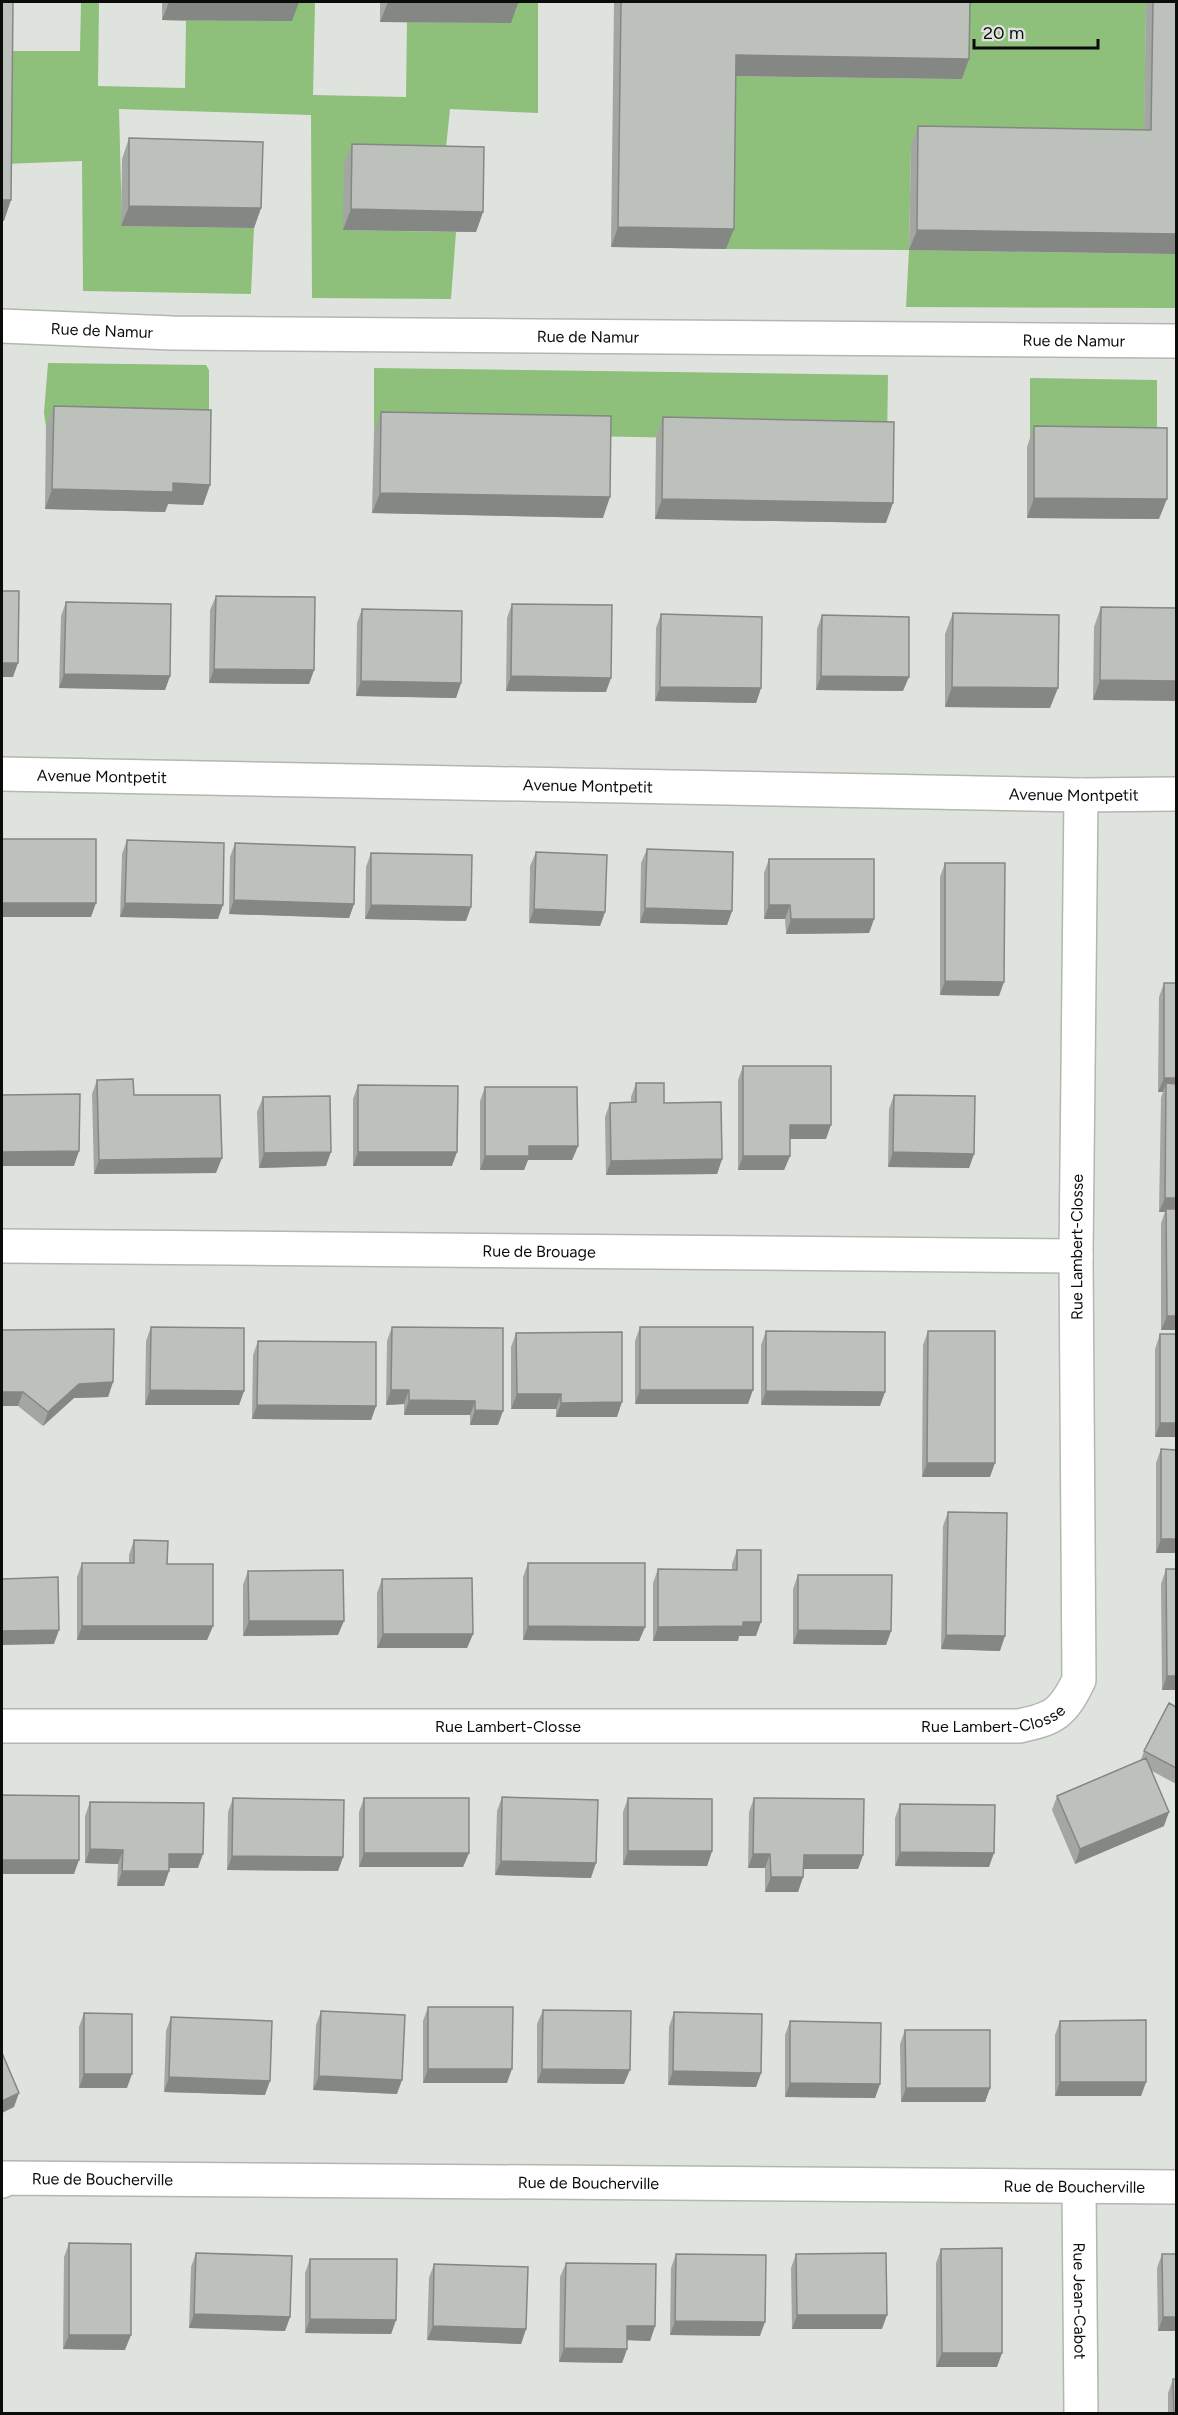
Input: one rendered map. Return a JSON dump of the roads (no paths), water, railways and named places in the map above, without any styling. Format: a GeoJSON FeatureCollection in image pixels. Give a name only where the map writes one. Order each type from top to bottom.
{"type":"FeatureCollection","features":[{"type":"Feature","properties":{"kind":"street","name":"Rue de Namur"},"geometry":{"type":"LineString","coordinates":[[2,326],[172,333],[1176,340]]}},
{"type":"Feature","properties":{"kind":"street","name":"Avenue Montpetit"},"geometry":{"type":"LineString","coordinates":[[2,774],[1081,795],[1176,794]]}},
{"type":"Feature","properties":{"kind":"street","name":"Rue Lambert-Closse"},"geometry":{"type":"LineString","coordinates":[[2,1726],[1019,1726],[1046,1720],[1066,1705],[1079,1680],[1077,1256],[1081,795]]}},
{"type":"Feature","properties":{"kind":"street","name":"Rue de Brouage"},"geometry":{"type":"LineString","coordinates":[[2,1246],[1077,1256]]}},
{"type":"Feature","properties":{"kind":"street","name":"Rue de Boucherville"},"geometry":{"type":"LineString","coordinates":[[2,2181],[4,2178],[1079,2189],[1176,2187]]}},
{"type":"Feature","properties":{"kind":"street","name":"Rue Jean-Cabot"},"geometry":{"type":"LineString","coordinates":[[1079,2189],[1081,2414]]}}]}
